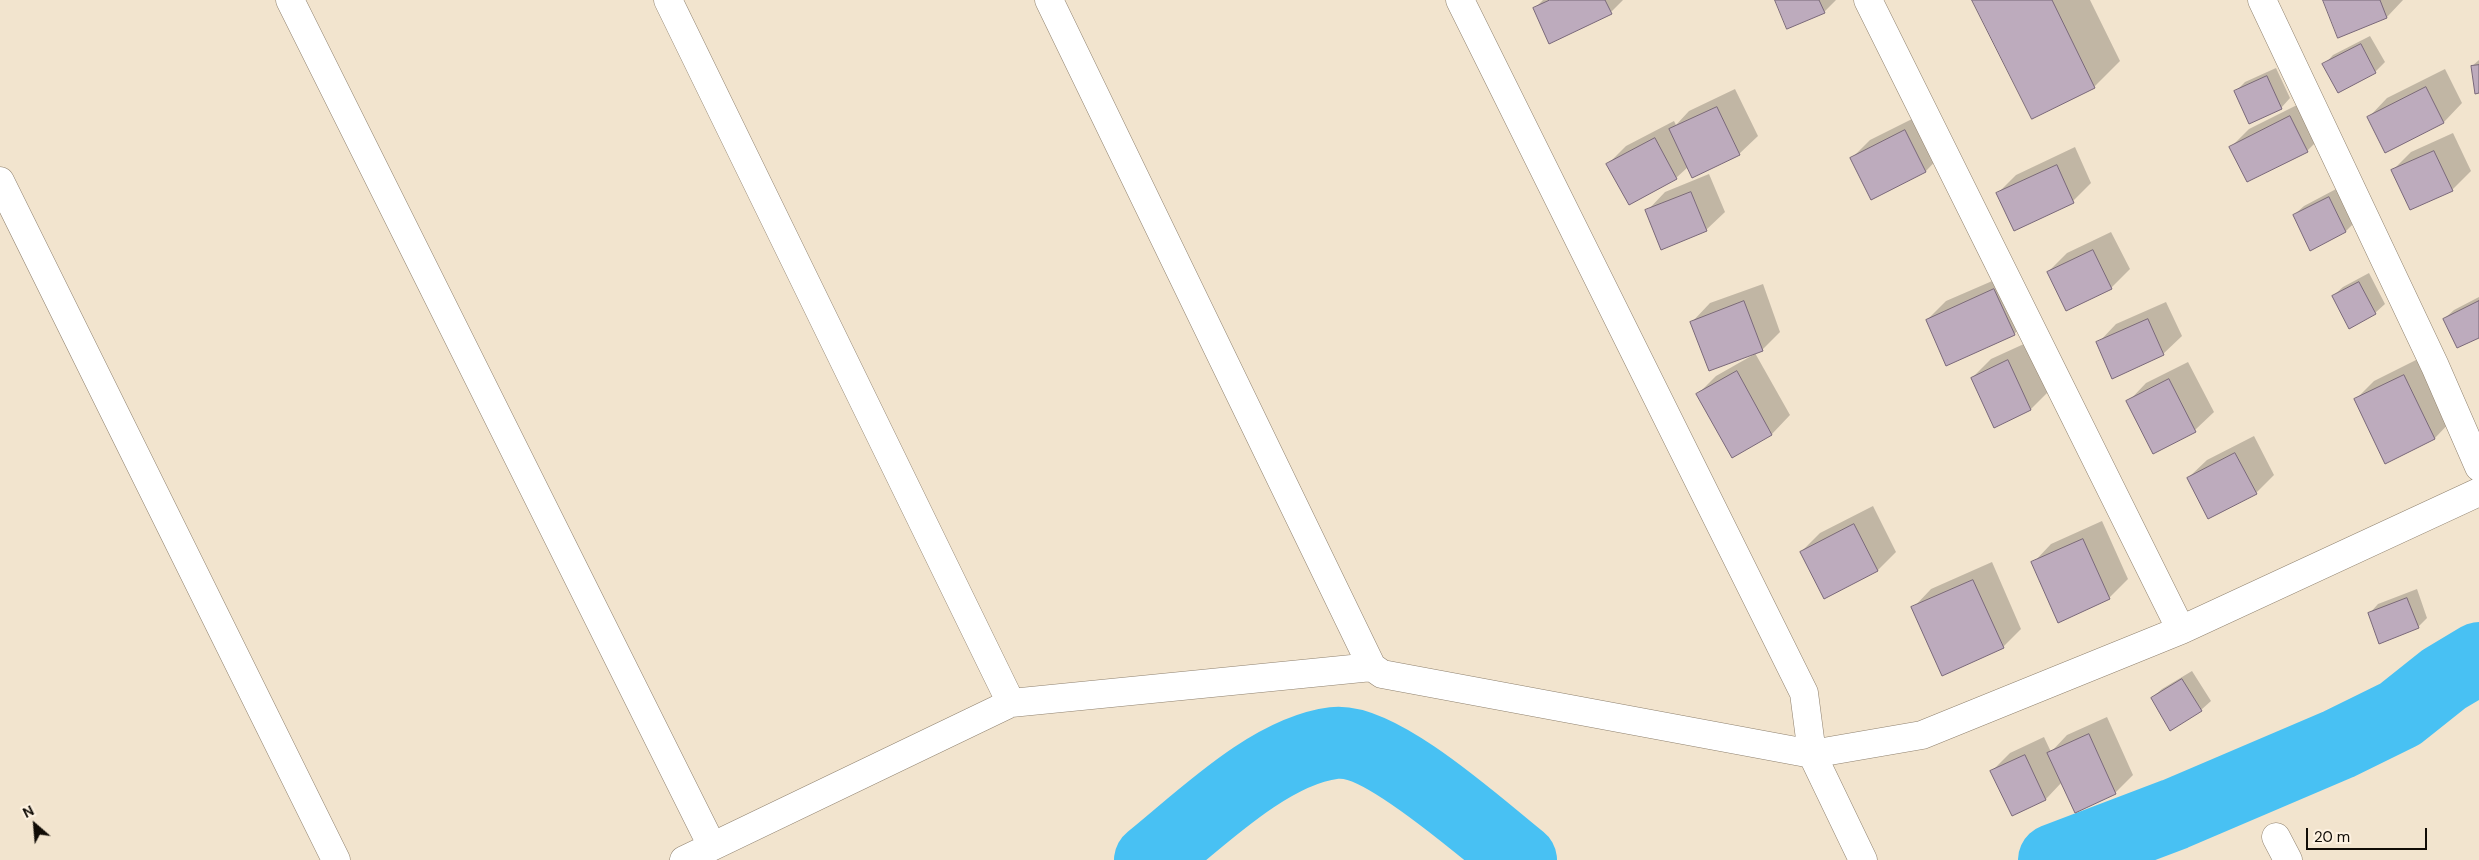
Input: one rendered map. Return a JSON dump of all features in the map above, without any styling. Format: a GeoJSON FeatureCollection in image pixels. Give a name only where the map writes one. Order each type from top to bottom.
{"type":"FeatureCollection","features":[{"type":"Feature","properties":{"kind":"street"},"geometry":{"type":"LineString","coordinates":[[290,0],[712,846]]}},
{"type":"Feature","properties":{"kind":"street"},"geometry":{"type":"LineString","coordinates":[[668,0],[1011,703]]}},
{"type":"Feature","properties":{"kind":"street"},"geometry":{"type":"LineString","coordinates":[[1049,0],[1372,667],[1382,674],[1812,754],[1922,735],[2181,630],[2479,492]]}},
{"type":"Feature","properties":{"kind":"street"},"geometry":{"type":"LineString","coordinates":[[1460,0],[1804,693],[1812,754],[1863,860]]}},
{"type":"Feature","properties":{"kind":"street"},"geometry":{"type":"LineString","coordinates":[[1868,0],[2181,630]]}},
{"type":"Feature","properties":{"kind":"street"},"geometry":{"type":"LineString","coordinates":[[2262,0],[2431,358],[2479,467]]}},
{"type":"Feature","properties":{"kind":"street"},"geometry":{"type":"LineString","coordinates":[[0,181],[336,860]]}},
{"type":"Feature","properties":{"kind":"street"},"geometry":{"type":"LineString","coordinates":[[684,860],[1011,703],[1372,667]]}},
{"type":"Feature","properties":{"kind":"building"},"geometry":{"type":"Polygon","coordinates":[[[1550,0],[1605,0],[1612,14],[1549,44],[1533,8],[1550,0]]]}},
{"type":"Feature","properties":{"kind":"building"},"geometry":{"type":"Polygon","coordinates":[[[1775,0],[1819,0],[1825,13],[1787,29],[1775,0]]]}},
{"type":"Feature","properties":{"kind":"building"},"geometry":{"type":"Polygon","coordinates":[[[1972,0],[2052,0],[2095,88],[2032,119],[1972,0]]]}},
{"type":"Feature","properties":{"kind":"building"},"geometry":{"type":"Polygon","coordinates":[[[2323,0],[2380,0],[2387,18],[2338,38],[2323,0]]]}},
{"type":"Feature","properties":{"kind":"building"},"geometry":{"type":"Polygon","coordinates":[[[2361,44],[2376,73],[2338,93],[2322,64],[2361,44]]]}},
{"type":"Feature","properties":{"kind":"building"},"geometry":{"type":"Polygon","coordinates":[[[2479,65],[2479,93],[2475,94],[2471,66],[2479,65]]]}},
{"type":"Feature","properties":{"kind":"building"},"geometry":{"type":"Polygon","coordinates":[[[2267,76],[2282,109],[2249,124],[2234,91],[2267,76]]]}},
{"type":"Feature","properties":{"kind":"building"},"geometry":{"type":"Polygon","coordinates":[[[2426,87],[2444,123],[2385,153],[2367,117],[2426,87]]]}},
{"type":"Feature","properties":{"kind":"building"},"geometry":{"type":"Polygon","coordinates":[[[1717,107],[1740,155],[1692,178],[1669,129],[1717,107]]]}},
{"type":"Feature","properties":{"kind":"building"},"geometry":{"type":"Polygon","coordinates":[[[2290,116],[2308,152],[2247,182],[2229,147],[2290,116]]]}},
{"type":"Feature","properties":{"kind":"building"},"geometry":{"type":"Polygon","coordinates":[[[1905,130],[1926,172],[1871,200],[1850,158],[1905,130]]]}},
{"type":"Feature","properties":{"kind":"building"},"geometry":{"type":"Polygon","coordinates":[[[1655,138],[1677,179],[1629,205],[1606,164],[1655,138]]]}},
{"type":"Feature","properties":{"kind":"building"},"geometry":{"type":"Polygon","coordinates":[[[2434,151],[2453,191],[2410,210],[2391,170],[2434,151]]]}},
{"type":"Feature","properties":{"kind":"building"},"geometry":{"type":"Polygon","coordinates":[[[2057,165],[2074,203],[2014,231],[1996,193],[2057,165]]]}},
{"type":"Feature","properties":{"kind":"building"},"geometry":{"type":"Polygon","coordinates":[[[1691,192],[1707,231],[1661,250],[1645,210],[1691,192]]]}},
{"type":"Feature","properties":{"kind":"building"},"geometry":{"type":"Polygon","coordinates":[[[2329,197],[2346,232],[2310,251],[2293,215],[2329,197]]]}},
{"type":"Feature","properties":{"kind":"building"},"geometry":{"type":"Polygon","coordinates":[[[2093,250],[2112,289],[2066,311],[2047,272],[2093,250]]]}},
{"type":"Feature","properties":{"kind":"building"},"geometry":{"type":"Polygon","coordinates":[[[2359,282],[2376,314],[2349,329],[2332,296],[2359,282]]]}},
{"type":"Feature","properties":{"kind":"building"},"geometry":{"type":"Polygon","coordinates":[[[1994,289],[2015,335],[1946,366],[1926,320],[1994,289]]]}},
{"type":"Feature","properties":{"kind":"building"},"geometry":{"type":"Polygon","coordinates":[[[1744,301],[1763,351],[1709,371],[1690,322],[1744,301]]]}},
{"type":"Feature","properties":{"kind":"building"},"geometry":{"type":"Polygon","coordinates":[[[2479,301],[2479,338],[2457,348],[2443,319],[2479,301]]]}},
{"type":"Feature","properties":{"kind":"building"},"geometry":{"type":"Polygon","coordinates":[[[2148,319],[2164,355],[2112,379],[2096,342],[2148,319]]]}},
{"type":"Feature","properties":{"kind":"building"},"geometry":{"type":"Polygon","coordinates":[[[2008,360],[2031,410],[1994,428],[1971,378],[2008,360]]]}},
{"type":"Feature","properties":{"kind":"building"},"geometry":{"type":"Polygon","coordinates":[[[1737,371],[1772,435],[1732,458],[1696,394],[1737,371]]]}},
{"type":"Feature","properties":{"kind":"building"},"geometry":{"type":"Polygon","coordinates":[[[2404,375],[2435,439],[2385,464],[2354,399],[2404,375]]]}},
{"type":"Feature","properties":{"kind":"building"},"geometry":{"type":"Polygon","coordinates":[[[2169,379],[2196,432],[2153,454],[2126,401],[2169,379]]]}},
{"type":"Feature","properties":{"kind":"building"},"geometry":{"type":"Polygon","coordinates":[[[2235,453],[2257,494],[2208,519],[2187,478],[2235,453]]]}},
{"type":"Feature","properties":{"kind":"building"},"geometry":{"type":"Polygon","coordinates":[[[1854,524],[1878,571],[1824,599],[1800,552],[1854,524]]]}},
{"type":"Feature","properties":{"kind":"building"},"geometry":{"type":"Polygon","coordinates":[[[2083,539],[2110,599],[2058,623],[2031,562],[2083,539]]]}},
{"type":"Feature","properties":{"kind":"building"},"geometry":{"type":"Polygon","coordinates":[[[1973,580],[2004,648],[1942,676],[1911,607],[1973,580]]]}},
{"type":"Feature","properties":{"kind":"building"},"geometry":{"type":"Polygon","coordinates":[[[2407,598],[2419,628],[2379,644],[2368,613],[2407,598]]]}},
{"type":"Feature","properties":{"kind":"building"},"geometry":{"type":"Polygon","coordinates":[[[2182,679],[2202,711],[2170,731],[2151,698],[2182,679]]]}},
{"type":"Feature","properties":{"kind":"building"},"geometry":{"type":"Polygon","coordinates":[[[2089,734],[2116,794],[2075,813],[2047,753],[2089,734]]]}},
{"type":"Feature","properties":{"kind":"building"},"geometry":{"type":"Polygon","coordinates":[[[2025,755],[2046,800],[2012,816],[1990,771],[2025,755]]]}},
{"type":"Feature","properties":{"kind":"waterway"},"geometry":{"type":"LineString","coordinates":[[2054,860],[2175,814],[2339,744],[2400,714],[2444,679],[2479,658]]}},
{"type":"Feature","properties":{"kind":"waterway"},"geometry":{"type":"LineString","coordinates":[[1150,860],[1236,789],[1260,773],[1285,759],[1309,749],[1334,743],[1354,745],[1404,769],[1458,808],[1521,860]]}}]}
